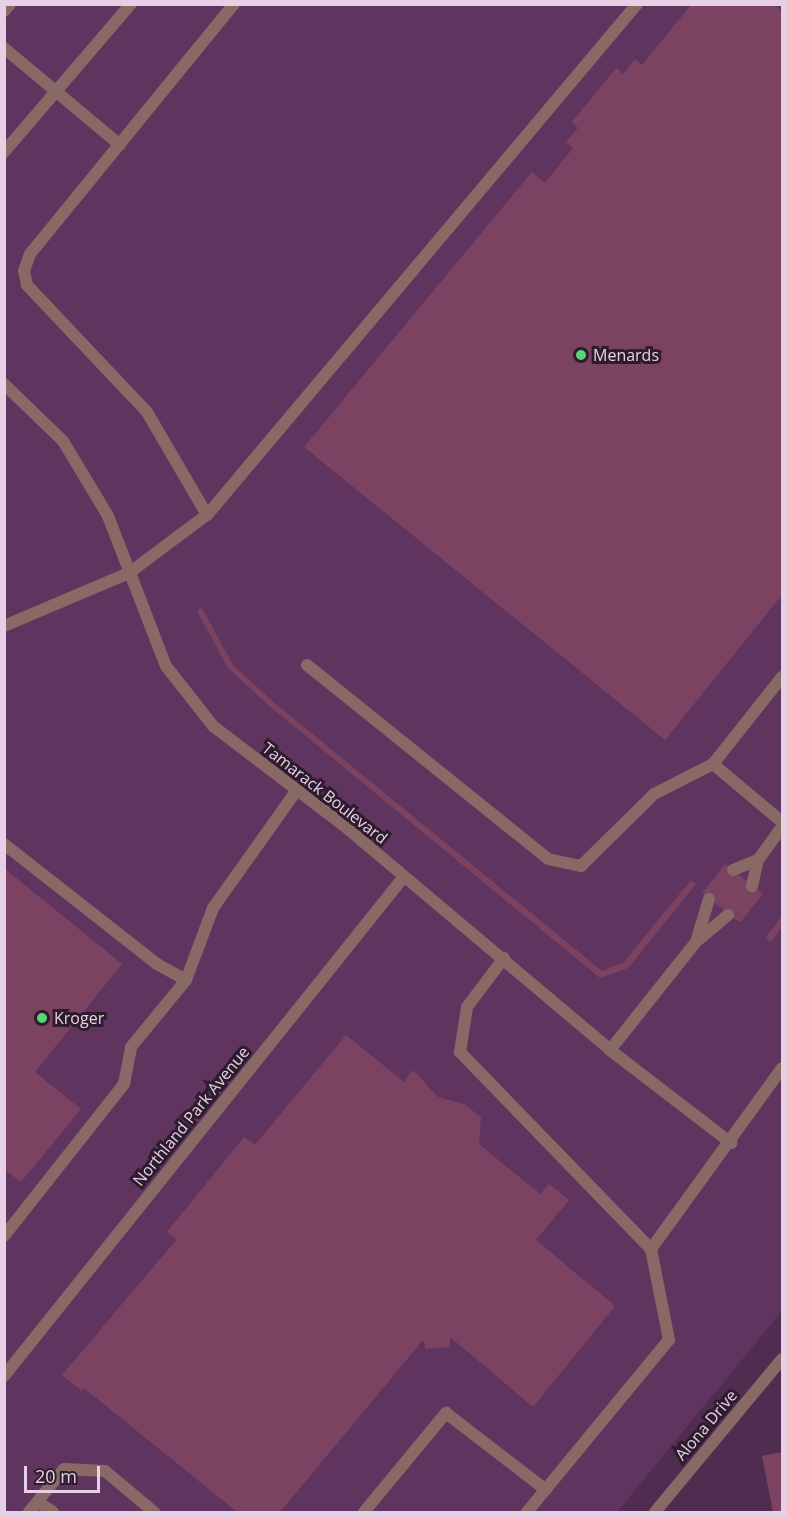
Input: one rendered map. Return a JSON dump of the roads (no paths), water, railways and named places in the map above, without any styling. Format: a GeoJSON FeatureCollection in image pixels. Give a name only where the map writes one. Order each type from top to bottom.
{"type":"FeatureCollection","features":[{"type":"Feature","properties":{"kind":"street"},"geometry":{"type":"LineString","coordinates":[[4,11],[10,4]]}},
{"type":"Feature","properties":{"kind":"street"},"geometry":{"type":"LineString","coordinates":[[4,152],[131,4]]}},
{"type":"Feature","properties":{"kind":"street"},"geometry":{"type":"LineString","coordinates":[[207,515],[147,412],[27,285],[24,271],[30,254],[234,4]]}},
{"type":"Feature","properties":{"kind":"street"},"geometry":{"type":"LineString","coordinates":[[4,626],[129,573],[207,515],[637,4]]}},
{"type":"Feature","properties":{"kind":"street"},"geometry":{"type":"LineString","coordinates":[[4,48],[120,145]]}},
{"type":"Feature","properties":{"kind":"street","name":"Tamarack Boulevard"},"geometry":{"type":"LineString","coordinates":[[4,384],[63,441],[108,516],[166,666],[213,726],[348,829],[403,878],[504,958],[610,1050],[731,1143]]}},
{"type":"Feature","properties":{"kind":"street"},"geometry":{"type":"LineString","coordinates":[[307,665],[548,859],[581,867],[654,794],[713,764],[783,677]]}},
{"type":"Feature","properties":{"kind":"street"},"geometry":{"type":"LineString","coordinates":[[713,764],[783,822]]}},
{"type":"Feature","properties":{"kind":"street"},"geometry":{"type":"LineString","coordinates":[[4,1236],[124,1084],[131,1047],[186,980],[213,908],[296,791]]}},
{"type":"Feature","properties":{"kind":"street"},"geometry":{"type":"LineString","coordinates":[[752,886],[758,860],[783,827]]}},
{"type":"Feature","properties":{"kind":"street"},"geometry":{"type":"LineString","coordinates":[[4,844],[157,963],[186,980]]}},
{"type":"Feature","properties":{"kind":"street"},"geometry":{"type":"LineString","coordinates":[[733,870],[758,860]]}},
{"type":"Feature","properties":{"kind":"street","name":"Northland Park Avenue"},"geometry":{"type":"LineString","coordinates":[[4,1376],[403,878]]}},
{"type":"Feature","properties":{"kind":"street"},"geometry":{"type":"LineString","coordinates":[[696,942],[709,899]]}},
{"type":"Feature","properties":{"kind":"street"},"geometry":{"type":"LineString","coordinates":[[610,1050],[696,942],[728,915]]}},
{"type":"Feature","properties":{"kind":"street"},"geometry":{"type":"LineString","coordinates":[[504,958],[467,1007],[460,1052],[651,1249],[669,1340],[527,1512]]}},
{"type":"Feature","properties":{"kind":"street"},"geometry":{"type":"LineString","coordinates":[[651,1249],[731,1143],[783,1068]]}},
{"type":"Feature","properties":{"kind":"street","name":"Alona Drive"},"geometry":{"type":"LineString","coordinates":[[655,1512],[783,1359]]}},
{"type":"Feature","properties":{"kind":"street"},"geometry":{"type":"LineString","coordinates":[[364,1512],[446,1413],[546,1490]]}},
{"type":"Feature","properties":{"kind":"street"},"geometry":{"type":"LineString","coordinates":[[29,1512],[64,1469],[105,1471],[154,1512]]}},
{"type":"Feature","properties":{"kind":"street"},"geometry":{"type":"LineString","coordinates":[[38,1502],[53,1512]]}},
{"type":"Feature","properties":{"kind":"place","name":"Menards"},"geometry":{"type":"Point","coordinates":[581,355]}},
{"type":"Feature","properties":{"kind":"place","name":"Kroger"},"geometry":{"type":"Point","coordinates":[42,1018]}}]}
